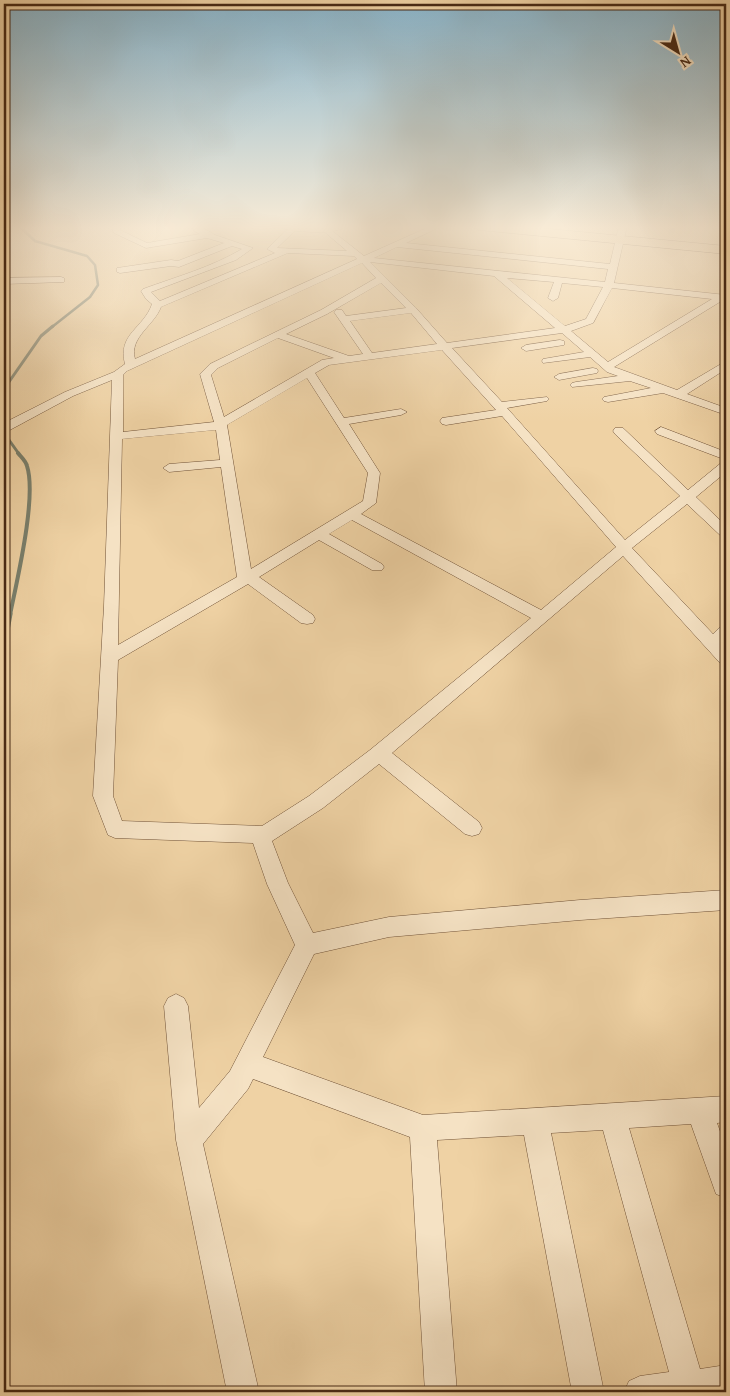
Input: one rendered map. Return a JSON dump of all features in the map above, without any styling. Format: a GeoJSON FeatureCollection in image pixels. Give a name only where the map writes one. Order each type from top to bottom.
{"type":"FeatureCollection","features":[{"type":"Feature","properties":{"kind":"street"},"geometry":{"type":"LineString","coordinates":[[146,291],[149,297],[157,304]]}},
{"type":"Feature","properties":{"kind":"street"},"geometry":{"type":"LineString","coordinates":[[157,304],[188,291]]}},
{"type":"Feature","properties":{"kind":"street"},"geometry":{"type":"LineString","coordinates":[[4,428],[40,408],[125,370],[288,291]]}},
{"type":"Feature","properties":{"kind":"street"},"geometry":{"type":"LineString","coordinates":[[307,619],[247,578],[221,424],[206,371],[361,291]]}},
{"type":"Feature","properties":{"kind":"street"},"geometry":{"type":"LineString","coordinates":[[394,291],[726,659]]}},
{"type":"Feature","properties":{"kind":"street"},"geometry":{"type":"LineString","coordinates":[[518,291],[608,368],[726,412]]}},
{"type":"Feature","properties":{"kind":"street"},"geometry":{"type":"LineString","coordinates":[[553,298],[555,291]]}},
{"type":"Feature","properties":{"kind":"street"},"geometry":{"type":"LineString","coordinates":[[117,436],[215,428],[326,362],[565,330],[590,321],[606,291]]}},
{"type":"Feature","properties":{"kind":"street"},"geometry":{"type":"LineString","coordinates":[[663,291],[724,298]]}},
{"type":"Feature","properties":{"kind":"street"},"geometry":{"type":"LineString","coordinates":[[559,377],[608,368],[724,298]]}},
{"type":"Feature","properties":{"kind":"street"},"geometry":{"type":"LineString","coordinates":[[157,304],[155,313],[139,329],[127,351],[117,436],[103,796],[115,829],[265,836],[316,802],[380,753],[624,548],[726,466]]}},
{"type":"Feature","properties":{"kind":"street"},"geometry":{"type":"LineString","coordinates":[[335,306],[370,357]]}},
{"type":"Feature","properties":{"kind":"street"},"geometry":{"type":"LineString","coordinates":[[344,319],[413,310]]}},
{"type":"Feature","properties":{"kind":"street"},"geometry":{"type":"LineString","coordinates":[[278,334],[350,359]]}},
{"type":"Feature","properties":{"kind":"street"},"geometry":{"type":"LineString","coordinates":[[526,348],[576,340]]}},
{"type":"Feature","properties":{"kind":"street"},"geometry":{"type":"LineString","coordinates":[[547,361],[592,354]]}},
{"type":"Feature","properties":{"kind":"street"},"geometry":{"type":"LineString","coordinates":[[678,395],[726,364]]}},
{"type":"Feature","properties":{"kind":"street"},"geometry":{"type":"LineString","coordinates":[[109,658],[247,578],[369,503],[374,473],[309,372]]}},
{"type":"Feature","properties":{"kind":"street"},"geometry":{"type":"LineString","coordinates":[[576,386],[630,377]]}},
{"type":"Feature","properties":{"kind":"street"},"geometry":{"type":"LineString","coordinates":[[608,399],[663,389]]}},
{"type":"Feature","properties":{"kind":"street"},"geometry":{"type":"LineString","coordinates":[[446,421],[543,398]]}},
{"type":"Feature","properties":{"kind":"street"},"geometry":{"type":"LineString","coordinates":[[341,422],[401,412]]}},
{"type":"Feature","properties":{"kind":"street"},"geometry":{"type":"LineString","coordinates":[[619,431],[726,534]]}},
{"type":"Feature","properties":{"kind":"street"},"geometry":{"type":"LineString","coordinates":[[661,431],[726,456]]}},
{"type":"Feature","properties":{"kind":"street"},"geometry":{"type":"LineString","coordinates":[[169,468],[227,463]]}},
{"type":"Feature","properties":{"kind":"street"},"geometry":{"type":"LineString","coordinates":[[351,514],[542,617]]}},
{"type":"Feature","properties":{"kind":"street"},"geometry":{"type":"LineString","coordinates":[[318,534],[377,567]]}},
{"type":"Feature","properties":{"kind":"street"},"geometry":{"type":"LineString","coordinates":[[712,644],[726,631]]}},
{"type":"Feature","properties":{"kind":"street"},"geometry":{"type":"LineString","coordinates":[[380,753],[472,828]]}},
{"type":"Feature","properties":{"kind":"street"},"geometry":{"type":"LineString","coordinates":[[260,835],[278,884],[307,945]]}},
{"type":"Feature","properties":{"kind":"street"},"geometry":{"type":"LineString","coordinates":[[307,945],[390,927],[570,910],[726,900]]}},
{"type":"Feature","properties":{"kind":"street"},"geometry":{"type":"LineString","coordinates":[[189,1140],[239,1080],[307,945]]}},
{"type":"Feature","properties":{"kind":"street"},"geometry":{"type":"LineString","coordinates":[[176,1006],[189,1140],[243,1392]]}},
{"type":"Feature","properties":{"kind":"street"},"geometry":{"type":"LineString","coordinates":[[247,1064],[423,1128],[726,1108]]}},
{"type":"Feature","properties":{"kind":"street"},"geometry":{"type":"LineString","coordinates":[[699,1110],[726,1184]]}},
{"type":"Feature","properties":{"kind":"street"},"geometry":{"type":"LineString","coordinates":[[612,1116],[689,1386]]}},
{"type":"Feature","properties":{"kind":"street"},"geometry":{"type":"LineString","coordinates":[[535,1121],[588,1392]]}},
{"type":"Feature","properties":{"kind":"street"},"geometry":{"type":"LineString","coordinates":[[423,1128],[441,1392]]}},
{"type":"Feature","properties":{"kind":"street"},"geometry":{"type":"LineString","coordinates":[[640,1392],[726,1381]]}},
{"type":"Feature","properties":{"kind":"waterway"},"geometry":{"type":"LineString","coordinates":[[52,327],[90,297],[94,291]]}},
{"type":"Feature","properties":{"kind":"waterway"},"geometry":{"type":"LineString","coordinates":[[4,389],[41,336],[53,326]]}},
{"type":"Feature","properties":{"kind":"waterway"},"geometry":{"type":"LineString","coordinates":[[4,433],[19,454]]}},
{"type":"Feature","properties":{"kind":"waterway"},"geometry":{"type":"LineString","coordinates":[[10,615],[25,539],[30,497],[27,466],[18,453]]}},
{"type":"Feature","properties":{"kind":"waterway"},"geometry":{"type":"LineString","coordinates":[[4,647],[10,614]]}}]}
